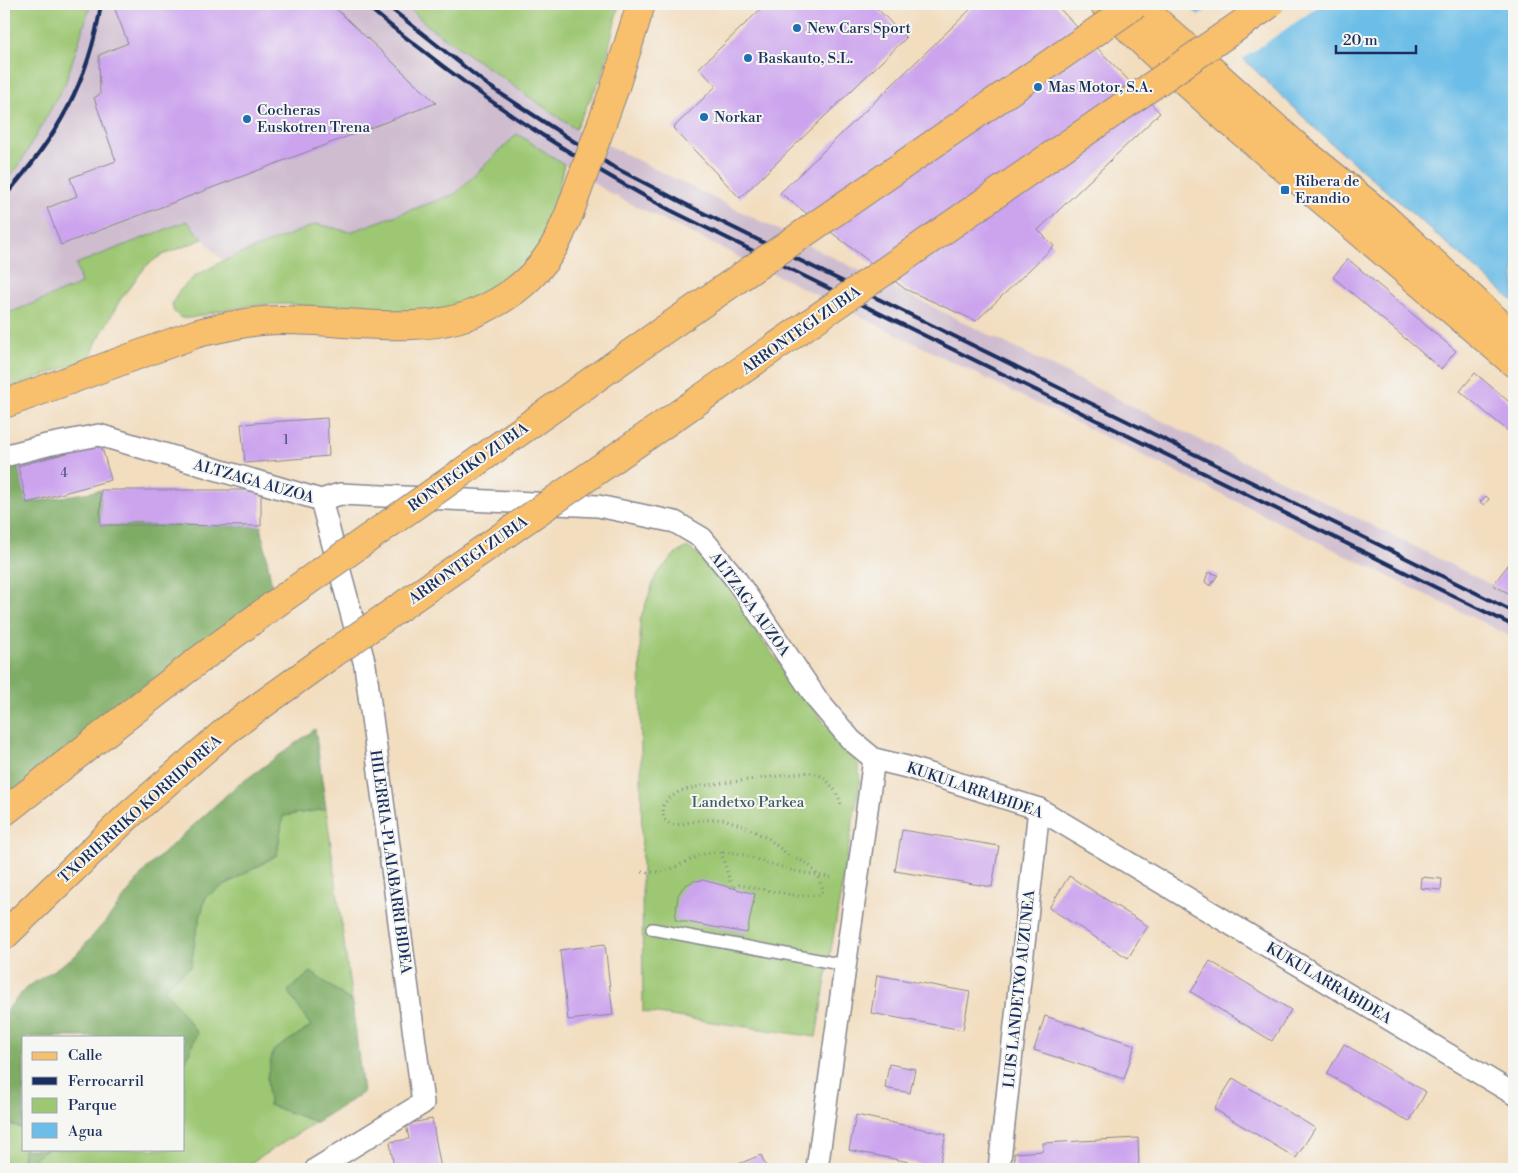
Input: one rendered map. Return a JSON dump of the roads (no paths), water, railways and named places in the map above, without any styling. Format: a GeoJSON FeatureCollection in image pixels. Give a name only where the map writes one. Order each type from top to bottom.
{"type":"FeatureCollection","features":[{"type":"Feature","properties":{"kind":"main road"},"geometry":{"type":"LineString","coordinates":[[4,404],[198,333],[231,326],[283,320],[412,326],[452,321],[497,303],[533,274],[556,242],[569,214],[615,87],[641,4]]}},
{"type":"Feature","properties":{"kind":"main road"},"geometry":{"type":"LineString","coordinates":[[1104,4],[1222,115],[1514,363]]}},
{"type":"Feature","properties":{"kind":"main road","name":"RONTEGIKO ZUBIA"},"geometry":{"type":"LineString","coordinates":[[136,709],[275,604],[661,332],[1136,4]]}},
{"type":"Feature","properties":{"kind":"main road"},"geometry":{"type":"LineString","coordinates":[[1140,4],[1294,144],[1384,217],[1514,338]]}},
{"type":"Feature","properties":{"kind":"main road","name":"ARRONTEGI ZUBIA"},"geometry":{"type":"LineString","coordinates":[[331,655],[1270,4]]}},
{"type":"Feature","properties":{"kind":"main road","name":"TXORIERRIKO KORRIDOREA"},"geometry":{"type":"LineString","coordinates":[[4,936],[128,816],[227,730],[331,655]]}},
{"type":"Feature","properties":{"kind":"main road"},"geometry":{"type":"LineString","coordinates":[[4,812],[136,709]]}},
{"type":"Feature","properties":{"kind":"main road"},"geometry":{"type":"LineString","coordinates":[[4,828],[136,709]]}},
{"type":"Feature","properties":{"kind":"street","name":"ALTZAGA AUZOA"},"geometry":{"type":"LineString","coordinates":[[4,456],[47,444],[99,435],[321,500],[340,494],[598,506],[674,522],[702,538],[735,578],[819,702],[851,740],[874,759]]}},
{"type":"Feature","properties":{"kind":"street","name":"HILERRIA-PLAIABARRI BIDEA"},"geometry":{"type":"LineString","coordinates":[[316,1169],[423,1103],[365,665],[321,500]]}},
{"type":"Feature","properties":{"kind":"street","name":"KUKULARRABIDEA"},"geometry":{"type":"LineString","coordinates":[[874,759],[907,767],[1039,809],[1511,1090]]}},
{"type":"Feature","properties":{"kind":"street"},"geometry":{"type":"LineString","coordinates":[[817,1169],[874,759]]}},
{"type":"Feature","properties":{"kind":"street","name":"LUIS LANDETXO AUZUNEA"},"geometry":{"type":"LineString","coordinates":[[999,1169],[1039,809]]}},
{"type":"Feature","properties":{"kind":"lane"},"geometry":{"type":"LineString","coordinates":[[652,929],[845,966]]}},
{"type":"Feature","properties":{"kind":"water"},"geometry":{"type":"Polygon","coordinates":[[[1187,4],[1514,4],[1514,302],[1323,136],[1187,4]]]}},
{"type":"Feature","properties":{"kind":"railway"},"geometry":{"type":"LineString","coordinates":[[4,197],[39,153],[68,108],[88,59],[96,33],[101,4]]}},
{"type":"Feature","properties":{"kind":"railway"},"geometry":{"type":"LineString","coordinates":[[365,4],[451,72],[511,115],[605,174],[670,210],[1514,626]]}},
{"type":"Feature","properties":{"kind":"railway"},"geometry":{"type":"LineString","coordinates":[[385,4],[489,86],[610,165],[689,206],[1514,612]]}},
{"type":"Feature","properties":{"kind":"place","name":"New Cars Sport"},"geometry":{"type":"Point","coordinates":[797,28]}},
{"type":"Feature","properties":{"kind":"place","name":"Baskauto, S.L."},"geometry":{"type":"Point","coordinates":[748,58]}},
{"type":"Feature","properties":{"kind":"place","name":"Mas Motor, S.A."},"geometry":{"type":"Point","coordinates":[1038,87]}},
{"type":"Feature","properties":{"kind":"place","name":"Norkar"},"geometry":{"type":"Point","coordinates":[704,117]}},
{"type":"Feature","properties":{"kind":"place","name":"Cocheras Euskotren Trena"},"geometry":{"type":"Point","coordinates":[247,119]}},
{"type":"Feature","properties":{"kind":"place","name":"Ribera de Erandio"},"geometry":{"type":"Point","coordinates":[1285,190]}},
{"type":"Feature","properties":{"kind":"park label","name":"Landetxo Parkea"},"geometry":{"type":"Point","coordinates":[748,802]}}]}
